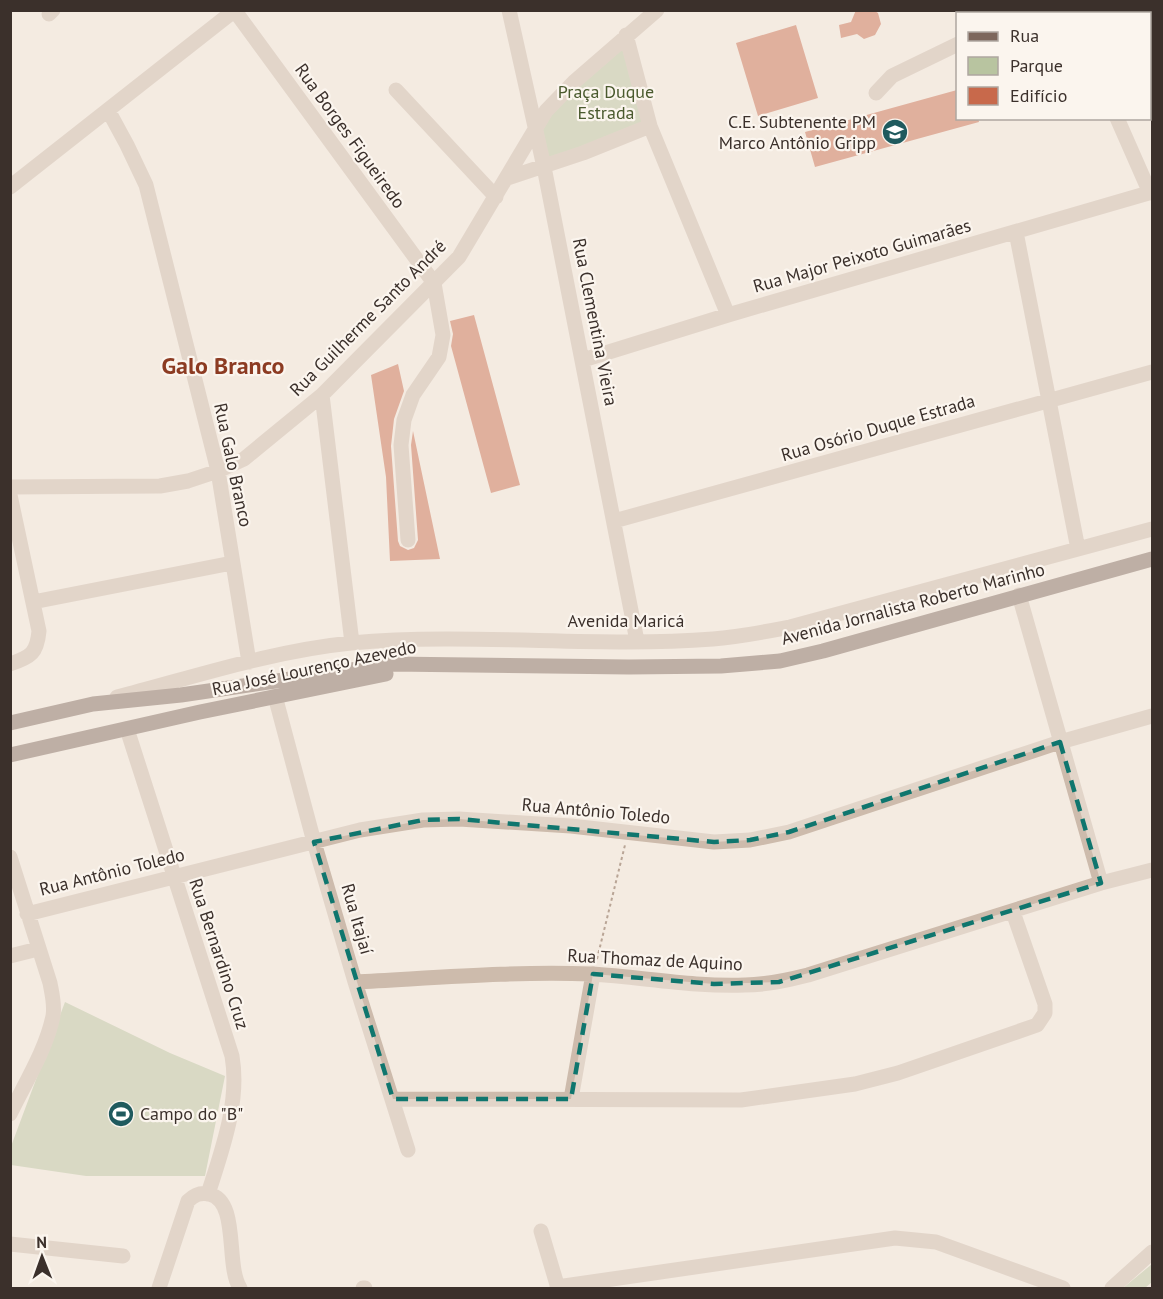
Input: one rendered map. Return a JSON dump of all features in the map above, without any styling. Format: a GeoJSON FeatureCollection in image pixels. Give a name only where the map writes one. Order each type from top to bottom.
{"type":"FeatureCollection","features":[{"type":"Feature","properties":{"kind":"main road","name":"Avenida Jornalista Roberto Marinho"},"geometry":{"type":"LineString","coordinates":[[430,664],[670,667],[780,661],[834,648],[1152,558]]}},
{"type":"Feature","properties":{"kind":"main road","name":"Rua José Lourenço Azevedo"},"geometry":{"type":"LineString","coordinates":[[10,723],[93,704],[181,695],[392,664],[430,664]]}},
{"type":"Feature","properties":{"kind":"main road","name":"Rua José Lourenço Azevedo"},"geometry":{"type":"LineString","coordinates":[[10,755],[430,664]]}},
{"type":"Feature","properties":{"kind":"street","name":"Rua Clementina Vieira"},"geometry":{"type":"LineString","coordinates":[[509,10],[536,127],[637,641]]}},
{"type":"Feature","properties":{"kind":"street","name":"Rua Guilherme Santo André"},"geometry":{"type":"LineString","coordinates":[[10,487],[160,486],[188,481],[244,459],[322,395],[459,257],[546,111],[574,82],[657,10]]}},
{"type":"Feature","properties":{"kind":"street"},"geometry":{"type":"LineString","coordinates":[[10,187],[235,11]]}},
{"type":"Feature","properties":{"kind":"street","name":"Rua Borges Figueiredo"},"geometry":{"type":"LineString","coordinates":[[235,11],[434,283]]}},
{"type":"Feature","properties":{"kind":"street"},"geometry":{"type":"LineString","coordinates":[[627,35],[650,126],[728,315]]}},
{"type":"Feature","properties":{"kind":"street"},"geometry":{"type":"LineString","coordinates":[[876,93],[892,76],[956,44]]}},
{"type":"Feature","properties":{"kind":"street"},"geometry":{"type":"LineString","coordinates":[[396,90],[496,197]]}},
{"type":"Feature","properties":{"kind":"street","name":"Rua Galo Branco"},"geometry":{"type":"LineString","coordinates":[[108,110],[146,185],[218,471],[249,663]]}},
{"type":"Feature","properties":{"kind":"street"},"geometry":{"type":"LineString","coordinates":[[1118,120],[1151,193]]}},
{"type":"Feature","properties":{"kind":"street"},"geometry":{"type":"LineString","coordinates":[[508,178],[544,167],[650,126]]}},
{"type":"Feature","properties":{"kind":"street","name":"Rua Major Peixoto Guimarães"},"geometry":{"type":"LineString","coordinates":[[583,360],[728,315],[1151,193]]}},
{"type":"Feature","properties":{"kind":"street"},"geometry":{"type":"LineString","coordinates":[[1016,232],[1078,549]]}},
{"type":"Feature","properties":{"kind":"street"},"geometry":{"type":"LineString","coordinates":[[408,540],[401,445],[404,420],[413,395],[439,357],[443,334],[434,283]]}},
{"type":"Feature","properties":{"kind":"street","name":"Rua Osório Duque Estrada"},"geometry":{"type":"LineString","coordinates":[[614,521],[1152,372]]}},
{"type":"Feature","properties":{"kind":"street"},"geometry":{"type":"LineString","coordinates":[[322,395],[352,643]]}},
{"type":"Feature","properties":{"kind":"street"},"geometry":{"type":"LineString","coordinates":[[10,495],[39,631],[38,646],[32,654],[10,664]]}},
{"type":"Feature","properties":{"kind":"street","name":"Avenida Maricá"},"geometry":{"type":"LineString","coordinates":[[93,704],[308,648],[352,643],[428,640],[637,641],[746,636],[789,627],[1152,529]]}},
{"type":"Feature","properties":{"kind":"street"},"geometry":{"type":"LineString","coordinates":[[33,602],[232,563]]}},
{"type":"Feature","properties":{"kind":"street"},"geometry":{"type":"LineString","coordinates":[[1019,595],[1101,883]]}},
{"type":"Feature","properties":{"kind":"street","name":"Rua Itajaí"},"geometry":{"type":"LineString","coordinates":[[276,696],[314,842],[408,1150]]}},
{"type":"Feature","properties":{"kind":"street","name":"Rua Antônio Toledo"},"geometry":{"type":"LineString","coordinates":[[27,914],[360,830],[423,820],[459,819],[571,826],[714,842],[750,840],[789,832],[1060,742],[1152,716]]}},
{"type":"Feature","properties":{"kind":"street","name":"Rua Bernardino Cruz"},"geometry":{"type":"LineString","coordinates":[[127,729],[232,1056],[236,1076],[225,1143],[208,1194]]}},
{"type":"Feature","properties":{"kind":"street"},"geometry":{"type":"LineString","coordinates":[[10,857],[50,983],[53,1014],[40,1053],[10,1114]]}},
{"type":"Feature","properties":{"kind":"street","name":"Rua Thomaz de Aquino"},"geometry":{"type":"LineString","coordinates":[[355,982],[542,973],[593,974],[714,984],[746,985],[779,981],[808,975],[1101,883],[1152,870]]}},
{"type":"Feature","properties":{"kind":"street"},"geometry":{"type":"LineString","coordinates":[[393,1099],[741,1100],[855,1084],[898,1073],[1037,1025],[1045,1013],[1045,1004],[1013,912]]}},
{"type":"Feature","properties":{"kind":"street"},"geometry":{"type":"LineString","coordinates":[[10,956],[38,949]]}},
{"type":"Feature","properties":{"kind":"street"},"geometry":{"type":"LineString","coordinates":[[571,1099],[593,974]]}},
{"type":"Feature","properties":{"kind":"street"},"geometry":{"type":"LineString","coordinates":[[159,1288],[188,1201],[197,1194],[208,1194],[221,1200],[228,1213],[232,1264],[240,1288]]}},
{"type":"Feature","properties":{"kind":"street"},"geometry":{"type":"LineString","coordinates":[[541,1232],[558,1288],[835,1245],[895,1238],[936,1242],[1064,1288]]}},
{"type":"Feature","properties":{"kind":"street"},"geometry":{"type":"LineString","coordinates":[[10,1244],[123,1256]]}},
{"type":"Feature","properties":{"kind":"street"},"geometry":{"type":"LineString","coordinates":[[1112,1288],[1152,1252]]}},
{"type":"Feature","properties":{"kind":"path"},"geometry":{"type":"LineString","coordinates":[[593,974],[628,834]]}},
{"type":"Feature","properties":{"kind":"highlighted area"},"geometry":{"type":"Polygon","coordinates":[[[1060,742],[1101,883],[779,982],[714,984],[593,974],[571,1099],[393,1099],[314,842],[423,820],[459,819],[714,842],[750,840],[789,832],[1060,742]]]}},
{"type":"Feature","properties":{"kind":"green space","name":"Praça Duque Estrada"},"geometry":{"type":"Polygon","coordinates":[[[626,35],[649,122],[544,167],[536,127],[626,35]]]}},
{"type":"Feature","properties":{"kind":"green space","name":"Campo do \"B\""},"geometry":{"type":"Polygon","coordinates":[[[65,1002],[170,1053],[225,1076],[205,1176],[86,1176],[11,1165],[10,1149],[65,1002]]]}},
{"type":"Feature","properties":{"kind":"green space"},"geometry":{"type":"Polygon","coordinates":[[[1152,1264],[1152,1282],[1145,1288],[1123,1288],[1152,1264]]]}},
{"type":"Feature","properties":{"kind":"building"},"geometry":{"type":"Polygon","coordinates":[[[856,10],[873,10],[878,13],[881,24],[875,35],[864,39],[857,34],[841,38],[839,25],[851,22],[856,10]]]}},
{"type":"Feature","properties":{"kind":"building"},"geometry":{"type":"Polygon","coordinates":[[[796,25],[818,98],[758,116],[736,43],[796,25]]]}},
{"type":"Feature","properties":{"kind":"building"},"geometry":{"type":"Polygon","coordinates":[[[956,90],[956,120],[978,120],[979,122],[815,167],[805,132],[956,90]]]}},
{"type":"Feature","properties":{"kind":"building"},"geometry":{"type":"Polygon","coordinates":[[[474,315],[520,485],[491,493],[451,346],[453,334],[450,321],[474,315]]]}},
{"type":"Feature","properties":{"kind":"building"},"geometry":{"type":"Polygon","coordinates":[[[398,364],[404,391],[394,419],[391,446],[398,541],[400,546],[408,550],[414,548],[418,540],[411,445],[413,431],[440,559],[390,561],[386,477],[371,375],[398,364]]]}},
{"type":"Feature","properties":{"kind":"place","name":"C.E. Subtenente PM Marco Antônio Gripp"},"geometry":{"type":"Point","coordinates":[895,132]}},
{"type":"Feature","properties":{"kind":"place","name":"Campo do \"B\""},"geometry":{"type":"Point","coordinates":[121,1114]}},
{"type":"Feature","properties":{"kind":"district","name":"Galo Branco"},"geometry":{"type":"Point","coordinates":[223,366]}}]}
